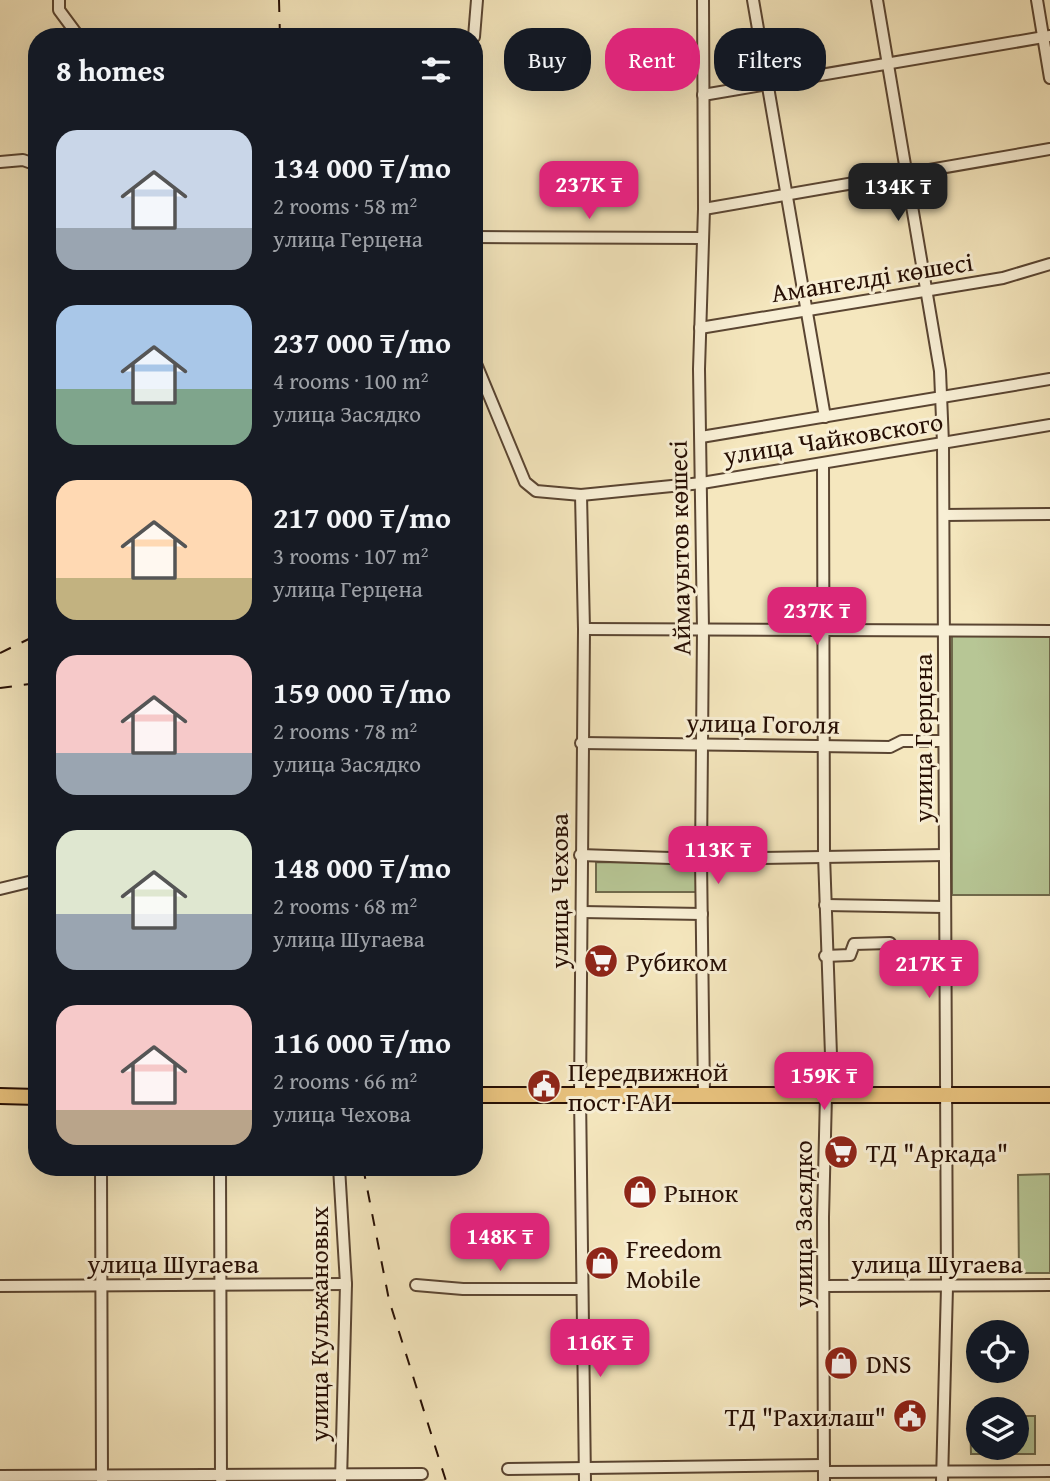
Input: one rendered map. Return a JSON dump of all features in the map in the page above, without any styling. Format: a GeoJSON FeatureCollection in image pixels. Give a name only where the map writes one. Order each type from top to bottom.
{"type":"FeatureCollection","features":[{"type":"Feature","properties":{"kind":"main road"},"geometry":{"type":"LineString","coordinates":[[483,1095],[1050,1095]]}},
{"type":"Feature","properties":{"kind":"main road"},"geometry":{"type":"LineString","coordinates":[[0,1096],[28,1097]]}},
{"type":"Feature","properties":{"kind":"street"},"geometry":{"type":"LineString","coordinates":[[59,0],[59,10],[72,28]]}},
{"type":"Feature","properties":{"kind":"street"},"geometry":{"type":"LineString","coordinates":[[475,28],[477,0]]}},
{"type":"Feature","properties":{"kind":"street","name":"Аймауытов көшесі"},"geometry":{"type":"LineString","coordinates":[[703,0],[704,209],[700,328],[704,745],[701,859],[705,1095]]}},
{"type":"Feature","properties":{"kind":"street"},"geometry":{"type":"LineString","coordinates":[[753,0],[758,28]]}},
{"type":"Feature","properties":{"kind":"street","name":"улица Герцена"},"geometry":{"type":"LineString","coordinates":[[877,0],[940,371],[944,514],[944,1094],[947,1287],[942,1476]]}},
{"type":"Feature","properties":{"kind":"street"},"geometry":{"type":"LineString","coordinates":[[1037,0],[1047,37],[1050,78]]}},
{"type":"Feature","properties":{"kind":"street"},"geometry":{"type":"LineString","coordinates":[[826,74],[1047,37]]}},
{"type":"Feature","properties":{"kind":"street"},"geometry":{"type":"LineString","coordinates":[[703,95],[725,91]]}},
{"type":"Feature","properties":{"kind":"street"},"geometry":{"type":"LineString","coordinates":[[769,91],[825,417]]}},
{"type":"Feature","properties":{"kind":"street"},"geometry":{"type":"LineString","coordinates":[[704,209],[1050,149]]}},
{"type":"Feature","properties":{"kind":"street"},"geometry":{"type":"LineString","coordinates":[[0,162],[28,162]]}},
{"type":"Feature","properties":{"kind":"street"},"geometry":{"type":"LineString","coordinates":[[483,237],[703,238]]}},
{"type":"Feature","properties":{"kind":"street","name":"Амангелді көшесі"},"geometry":{"type":"LineString","coordinates":[[700,328],[1003,278],[1050,264]]}},
{"type":"Feature","properties":{"kind":"street"},"geometry":{"type":"LineString","coordinates":[[701,437],[1050,379]]}},
{"type":"Feature","properties":{"kind":"street"},"geometry":{"type":"LineString","coordinates":[[483,381],[525,482],[536,491],[581,495]]}},
{"type":"Feature","properties":{"kind":"street","name":"улица Чайковского"},"geometry":{"type":"LineString","coordinates":[[581,495],[702,483],[1050,425]]}},
{"type":"Feature","properties":{"kind":"street","name":"улица Засядко"},"geometry":{"type":"LineString","coordinates":[[823,464],[825,956],[831,1055],[826,1094],[824,1473]]}},
{"type":"Feature","properties":{"kind":"street","name":"улица Чехова"},"geometry":{"type":"LineString","coordinates":[[581,495],[584,629],[580,1095],[585,1476]]}},
{"type":"Feature","properties":{"kind":"street"},"geometry":{"type":"LineString","coordinates":[[944,514],[1050,514]]}},
{"type":"Feature","properties":{"kind":"street"},"geometry":{"type":"LineString","coordinates":[[584,629],[1050,631]]}},
{"type":"Feature","properties":{"kind":"street","name":"улица Гоголя"},"geometry":{"type":"LineString","coordinates":[[581,743],[890,747],[902,741],[943,741]]}},
{"type":"Feature","properties":{"kind":"street"},"geometry":{"type":"LineString","coordinates":[[580,855],[701,859],[945,855]]}},
{"type":"Feature","properties":{"kind":"street"},"geometry":{"type":"LineString","coordinates":[[0,889],[28,882]]}},
{"type":"Feature","properties":{"kind":"street"},"geometry":{"type":"LineString","coordinates":[[825,905],[944,907]]}},
{"type":"Feature","properties":{"kind":"street"},"geometry":{"type":"LineString","coordinates":[[582,912],[702,914]]}},
{"type":"Feature","properties":{"kind":"street"},"geometry":{"type":"LineString","coordinates":[[825,956],[850,955],[855,944],[890,943],[894,950],[945,951]]}},
{"type":"Feature","properties":{"kind":"street"},"geometry":{"type":"LineString","coordinates":[[101,1176],[102,1478]]}},
{"type":"Feature","properties":{"kind":"street"},"geometry":{"type":"LineString","coordinates":[[220,1176],[221,1478]]}},
{"type":"Feature","properties":{"kind":"street","name":"улица Кульжановых"},"geometry":{"type":"LineString","coordinates":[[340,1176],[346,1284],[341,1478]]}},
{"type":"Feature","properties":{"kind":"street","name":"улица Шугаева"},"geometry":{"type":"LineString","coordinates":[[0,1286],[346,1284]]}},
{"type":"Feature","properties":{"kind":"street"},"geometry":{"type":"LineString","coordinates":[[416,1284],[463,1289],[582,1289]]}},
{"type":"Feature","properties":{"kind":"street","name":"улица Шугаева"},"geometry":{"type":"LineString","coordinates":[[824,1286],[1050,1285]]}},
{"type":"Feature","properties":{"kind":"street"},"geometry":{"type":"LineString","coordinates":[[706,1467],[706,1481]]}},
{"type":"Feature","properties":{"kind":"street"},"geometry":{"type":"LineString","coordinates":[[508,1469],[585,1476],[706,1467],[942,1476],[1050,1471]]}},
{"type":"Feature","properties":{"kind":"street"},"geometry":{"type":"LineString","coordinates":[[0,1476],[341,1478],[422,1474]]}},
{"type":"Feature","properties":{"kind":"green space"},"geometry":{"type":"Polygon","coordinates":[[[952,632],[1050,632],[1050,895],[952,895],[952,632]]]}},
{"type":"Feature","properties":{"kind":"green space"},"geometry":{"type":"Polygon","coordinates":[[[596,862],[696,863],[696,892],[596,892],[596,862]]]}},
{"type":"Feature","properties":{"kind":"green space"},"geometry":{"type":"Polygon","coordinates":[[[1050,1174],[1050,1273],[1019,1273],[1018,1175],[1050,1174]]]}},
{"type":"Feature","properties":{"kind":"green space"},"geometry":{"type":"Polygon","coordinates":[[[1029,1416],[1035,1416],[1035,1454],[1029,1454],[1029,1416]]]}},
{"type":"Feature","properties":{"kind":"railway"},"geometry":{"type":"LineString","coordinates":[[279,0],[280,28]]}},
{"type":"Feature","properties":{"kind":"railway"},"geometry":{"type":"LineString","coordinates":[[0,653],[28,639]]}},
{"type":"Feature","properties":{"kind":"railway"},"geometry":{"type":"LineString","coordinates":[[0,688],[28,684]]}},
{"type":"Feature","properties":{"kind":"railway"},"geometry":{"type":"LineString","coordinates":[[365,1176],[389,1300],[446,1481]]}},
{"type":"Feature","properties":{"kind":"place","name":"Рубиком"},"geometry":{"type":"Point","coordinates":[601,961]}},
{"type":"Feature","properties":{"kind":"place","name":"Передвижной пост ГАИ"},"geometry":{"type":"Point","coordinates":[544,1086]}},
{"type":"Feature","properties":{"kind":"place","name":"ТД \"Аркада\""},"geometry":{"type":"Point","coordinates":[841,1152]}},
{"type":"Feature","properties":{"kind":"place","name":"Рынок"},"geometry":{"type":"Point","coordinates":[640,1192]}},
{"type":"Feature","properties":{"kind":"place","name":"Freedom Mobile"},"geometry":{"type":"Point","coordinates":[602,1263]}},
{"type":"Feature","properties":{"kind":"place","name":"DNS"},"geometry":{"type":"Point","coordinates":[841,1363]}},
{"type":"Feature","properties":{"kind":"place","name":"ТД \"Рахилаш\""},"geometry":{"type":"Point","coordinates":[910,1416]}}]}
